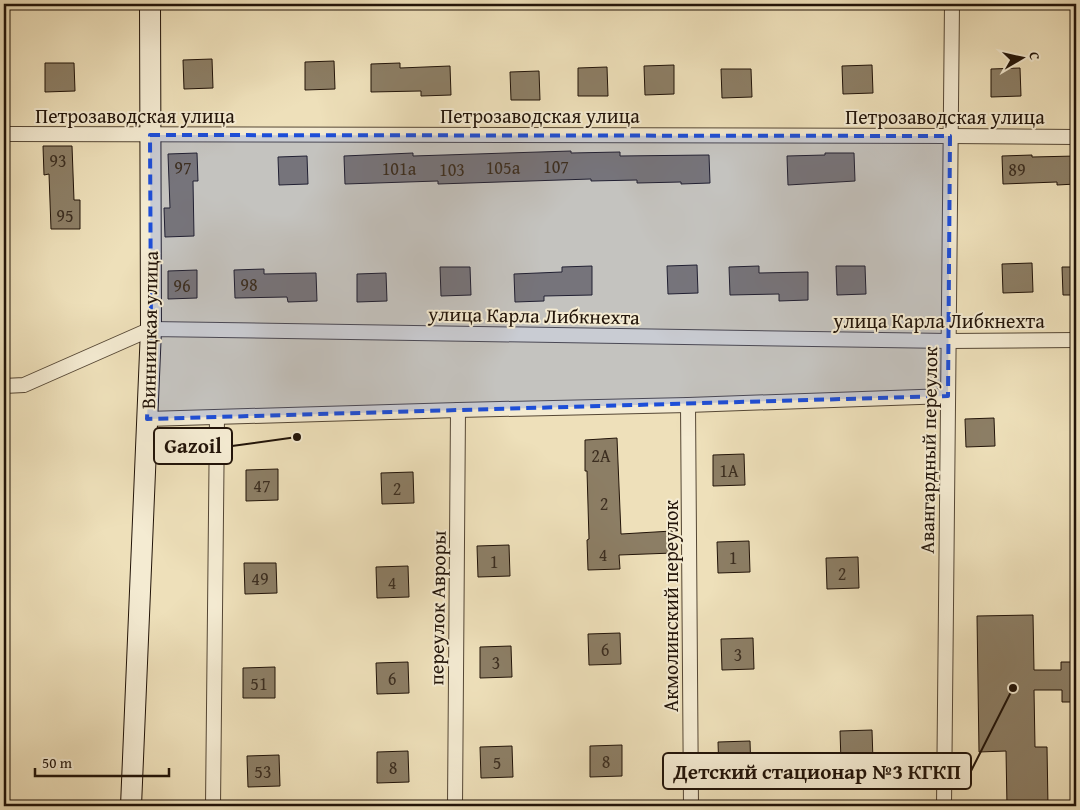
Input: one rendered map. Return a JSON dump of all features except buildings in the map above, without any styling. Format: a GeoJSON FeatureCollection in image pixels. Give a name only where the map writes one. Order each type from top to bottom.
{"type":"FeatureCollection","features":[{"type":"Feature","properties":{"kind":"main road","name":"Винницкая улица"},"geometry":{"type":"LineString","coordinates":[[131,806],[151,329],[150,4]]}},
{"type":"Feature","properties":{"kind":"street","name":"Авангардный переулок"},"geometry":{"type":"LineString","coordinates":[[944,806],[952,4]]}},
{"type":"Feature","properties":{"kind":"street","name":"Петрозаводская улица"},"geometry":{"type":"LineString","coordinates":[[4,134],[1076,137]]}},
{"type":"Feature","properties":{"kind":"street","name":"улица Карла Либкнехта"},"geometry":{"type":"LineString","coordinates":[[4,386],[24,385],[151,329],[949,341],[1076,340]]}},
{"type":"Feature","properties":{"kind":"street"},"geometry":{"type":"LineString","coordinates":[[147,419],[688,405],[948,396]]}},
{"type":"Feature","properties":{"kind":"street","name":"Акмолинский переулок"},"geometry":{"type":"LineString","coordinates":[[688,405],[691,806]]}},
{"type":"Feature","properties":{"kind":"street","name":"переулок Авроры"},"geometry":{"type":"LineString","coordinates":[[455,806],[458,410]]}},
{"type":"Feature","properties":{"kind":"street"},"geometry":{"type":"LineString","coordinates":[[213,806],[218,417]]}},
{"type":"Feature","properties":{"kind":"highlighted area"},"geometry":{"type":"Polygon","coordinates":[[[150,135],[950,136],[948,396],[147,419],[151,329],[150,135]]]}},
{"type":"Feature","properties":{"kind":"place","name":"Gazoil"},"geometry":{"type":"Point","coordinates":[297,437]}},
{"type":"Feature","properties":{"kind":"place","name":"Детский стационар №3 КГКП"},"geometry":{"type":"Point","coordinates":[1013,688]}}]}
